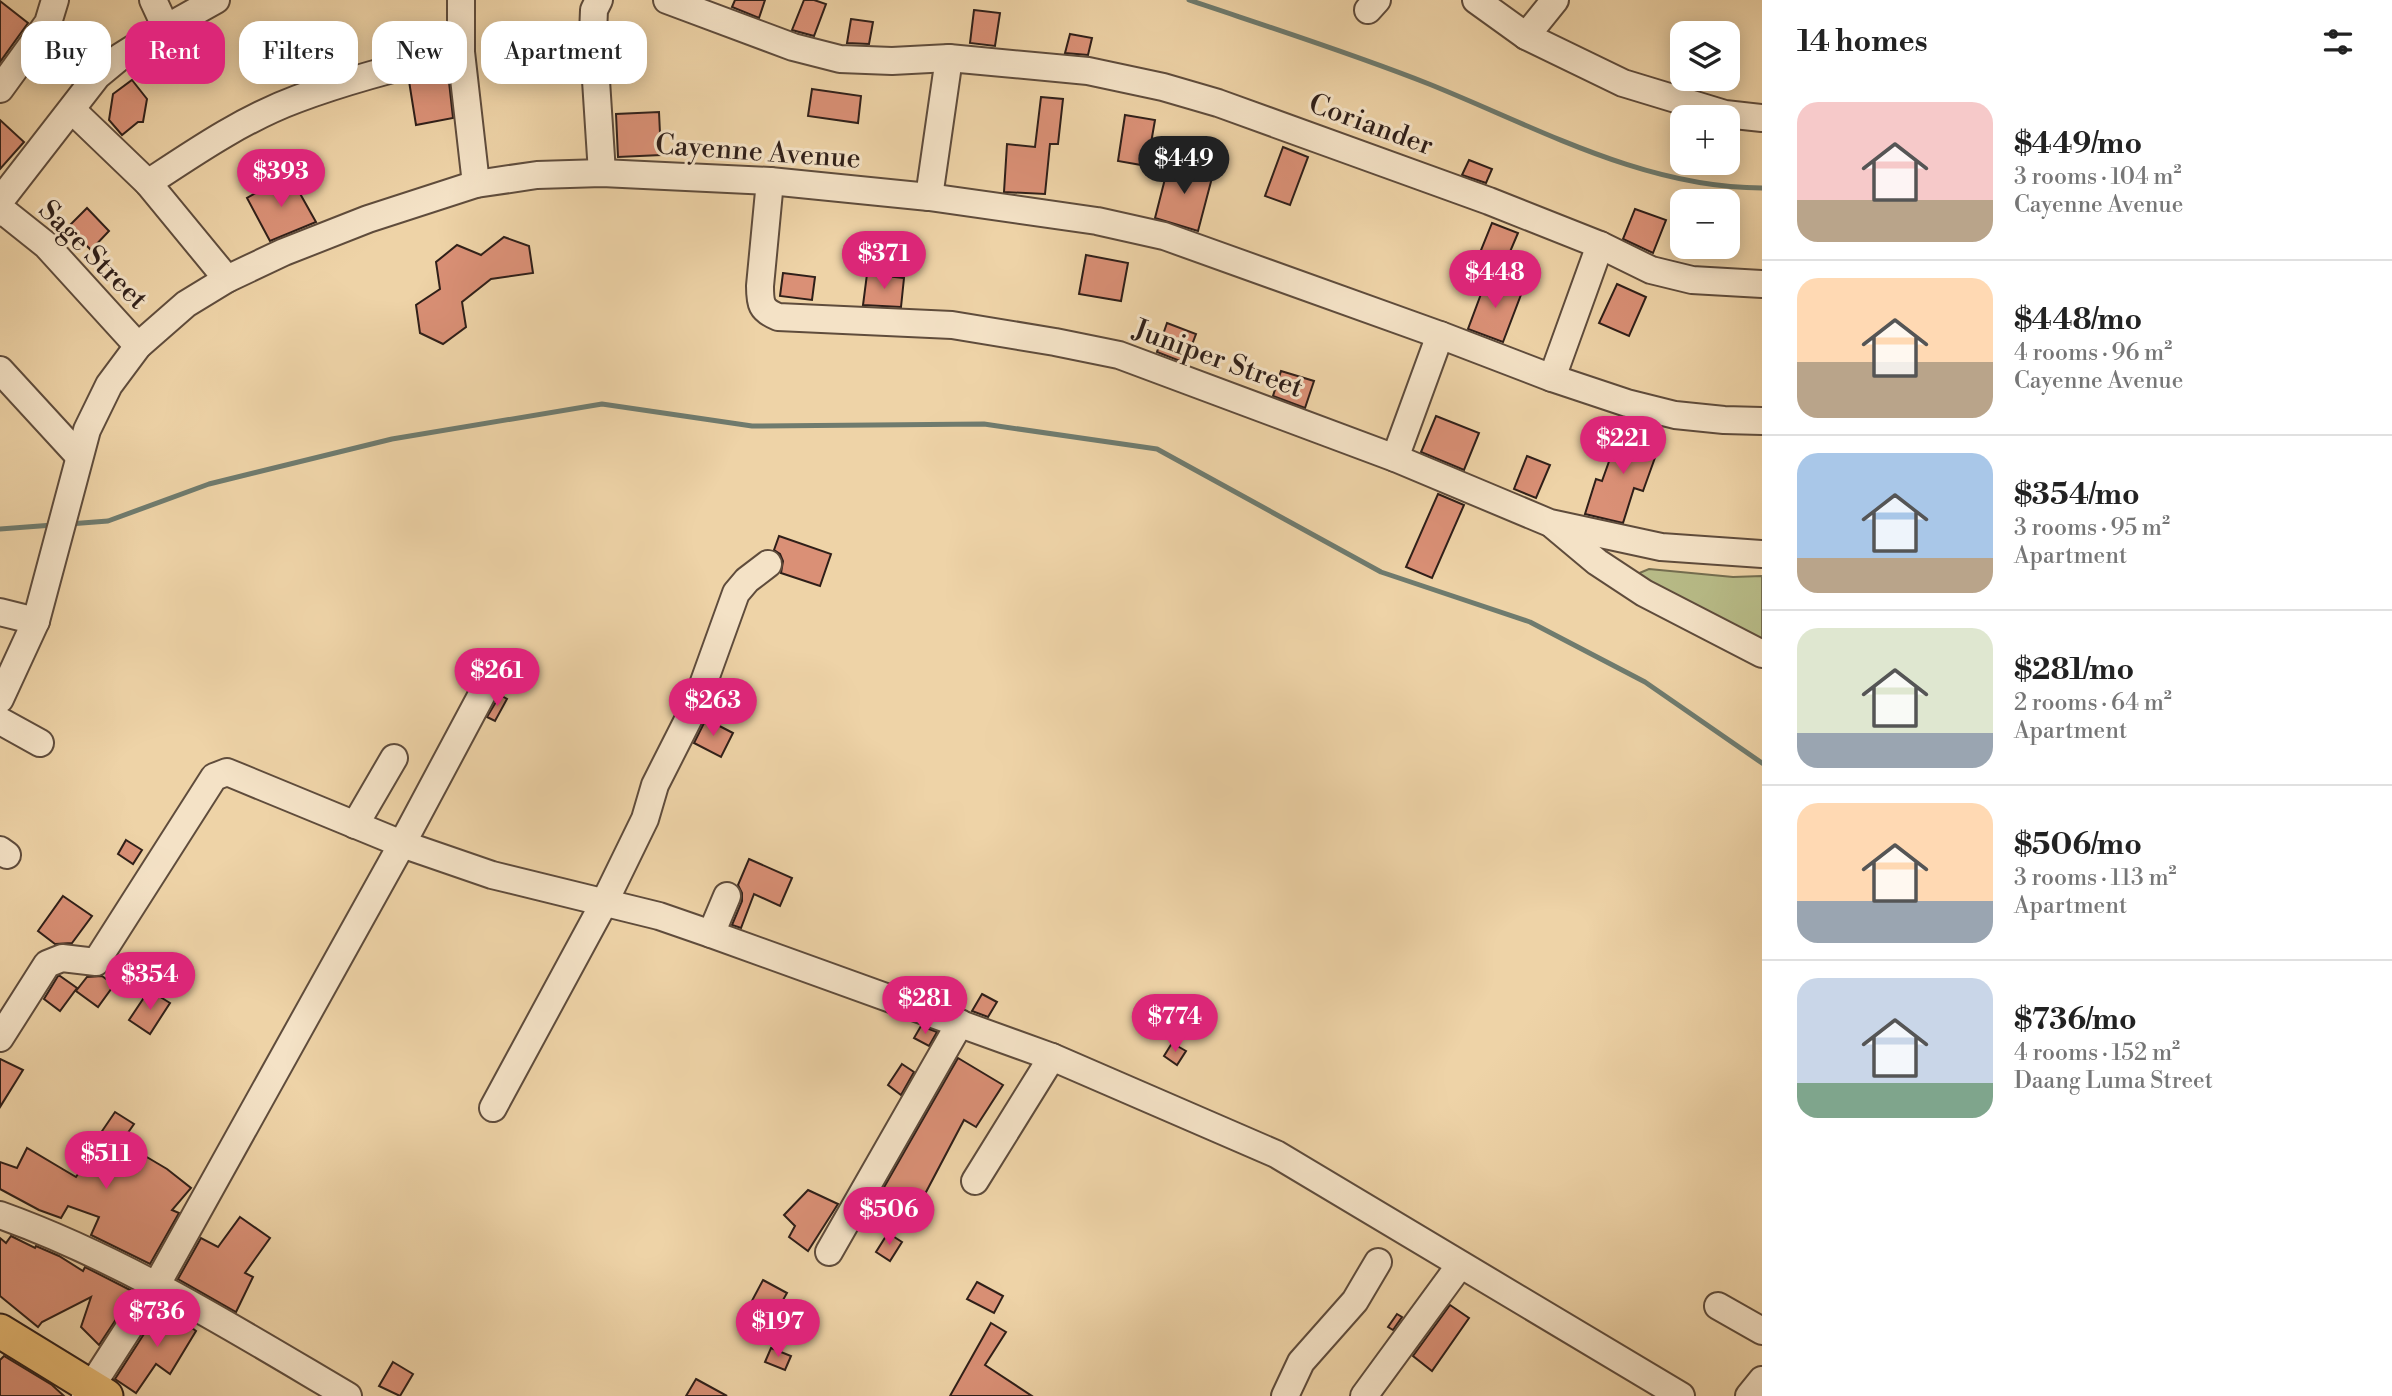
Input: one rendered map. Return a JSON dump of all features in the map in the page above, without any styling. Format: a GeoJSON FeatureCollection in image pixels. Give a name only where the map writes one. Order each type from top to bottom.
{"type":"FeatureCollection","features":[{"type":"Feature","properties":{"kind":"main road"},"geometry":{"type":"LineString","coordinates":[[0,1331],[94,1393]]}},
{"type":"Feature","properties":{"kind":"street"},"geometry":{"type":"LineString","coordinates":[[0,89],[48,23],[55,0]]}},
{"type":"Feature","properties":{"kind":"street"},"geometry":{"type":"LineString","coordinates":[[153,0],[163,21]]}},
{"type":"Feature","properties":{"kind":"street"},"geometry":{"type":"LineString","coordinates":[[177,21],[216,0]]}},
{"type":"Feature","properties":{"kind":"street"},"geometry":{"type":"LineString","coordinates":[[461,0],[461,21]]}},
{"type":"Feature","properties":{"kind":"street"},"geometry":{"type":"LineString","coordinates":[[599,0],[594,10],[593,34],[602,173]]}},
{"type":"Feature","properties":{"kind":"street","name":"Coriander"},"geometry":{"type":"LineString","coordinates":[[667,0],[793,47],[840,59],[892,61],[949,58],[1088,71],[1174,90],[1489,201],[1600,245],[1651,270],[1692,279],[1762,284]]}},
{"type":"Feature","properties":{"kind":"street"},"geometry":{"type":"LineString","coordinates":[[1476,0],[1526,36],[1623,83],[1725,114],[1762,118]]}},
{"type":"Feature","properties":{"kind":"street"},"geometry":{"type":"LineString","coordinates":[[1526,36],[1555,0]]}},
{"type":"Feature","properties":{"kind":"street"},"geometry":{"type":"LineString","coordinates":[[0,201],[104,70],[125,54]]}},
{"type":"Feature","properties":{"kind":"street"},"geometry":{"type":"LineString","coordinates":[[929,197],[949,58]]}},
{"type":"Feature","properties":{"kind":"street"},"geometry":{"type":"LineString","coordinates":[[148,183],[219,137],[295,100],[372,74]]}},
{"type":"Feature","properties":{"kind":"street"},"geometry":{"type":"LineString","coordinates":[[465,84],[476,184]]}},
{"type":"Feature","properties":{"kind":"street"},"geometry":{"type":"LineString","coordinates":[[72,110],[148,183],[227,279]]}},
{"type":"Feature","properties":{"kind":"street","name":"Cayenne Avenue"},"geometry":{"type":"LineString","coordinates":[[0,699],[36,621],[87,430],[109,385],[138,346],[186,304],[227,279],[284,251],[368,219],[476,184],[537,175],[602,173],[770,181],[929,197],[1097,221],[1164,236],[1627,403],[1675,415],[1762,421]]}},
{"type":"Feature","properties":{"kind":"street","name":"Juniper Street"},"geometry":{"type":"LineString","coordinates":[[770,181],[760,303],[767,312],[778,317],[952,326],[1119,355],[1395,458],[1550,523],[1661,547],[1762,554]]}},
{"type":"Feature","properties":{"kind":"street","name":"Sage Street"},"geometry":{"type":"LineString","coordinates":[[0,212],[7,214],[46,245],[138,346]]}},
{"type":"Feature","properties":{"kind":"street"},"geometry":{"type":"LineString","coordinates":[[1552,378],[1600,245]]}},
{"type":"Feature","properties":{"kind":"street"},"geometry":{"type":"LineString","coordinates":[[1395,458],[1440,335]]}},
{"type":"Feature","properties":{"kind":"street"},"geometry":{"type":"LineString","coordinates":[[4,384],[79,456]]}},
{"type":"Feature","properties":{"kind":"street"},"geometry":{"type":"LineString","coordinates":[[1550,523],[1597,562],[1644,593],[1762,653]]}},
{"type":"Feature","properties":{"kind":"street"},"geometry":{"type":"LineString","coordinates":[[494,1108],[604,903],[645,819],[655,785],[696,704],[736,593],[747,580],[768,564]]}},
{"type":"Feature","properties":{"kind":"street"},"geometry":{"type":"LineString","coordinates":[[0,612],[36,621]]}},
{"type":"Feature","properties":{"kind":"street"},"geometry":{"type":"LineString","coordinates":[[94,1393],[402,844],[496,668]]}},
{"type":"Feature","properties":{"kind":"street"},"geometry":{"type":"LineString","coordinates":[[0,720],[40,743]]}},
{"type":"Feature","properties":{"kind":"street"},"geometry":{"type":"LineString","coordinates":[[355,825],[394,758]]}},
{"type":"Feature","properties":{"kind":"street"},"geometry":{"type":"LineString","coordinates":[[0,1038],[47,964],[62,958],[96,962],[214,777],[227,772],[402,844],[492,875],[659,916],[1052,1057],[1276,1154],[1681,1396]]}},
{"type":"Feature","properties":{"kind":"street"},"geometry":{"type":"LineString","coordinates":[[711,934],[727,896]]}},
{"type":"Feature","properties":{"kind":"street"},"geometry":{"type":"LineString","coordinates":[[829,1252],[960,1023]]}},
{"type":"Feature","properties":{"kind":"street"},"geometry":{"type":"LineString","coordinates":[[975,1181],[1052,1057]]}},
{"type":"Feature","properties":{"kind":"street"},"geometry":{"type":"LineString","coordinates":[[0,1215],[81,1248],[156,1286],[348,1396]]}},
{"type":"Feature","properties":{"kind":"street"},"geometry":{"type":"LineString","coordinates":[[1285,1396],[1301,1362],[1355,1301],[1378,1262]]}},
{"type":"Feature","properties":{"kind":"street"},"geometry":{"type":"LineString","coordinates":[[1364,1396],[1460,1265]]}},
{"type":"Feature","properties":{"kind":"street"},"geometry":{"type":"LineString","coordinates":[[1718,1306],[1762,1331]]}},
{"type":"Feature","properties":{"kind":"street"},"geometry":{"type":"LineString","coordinates":[[1749,1396],[1762,1380]]}},
{"type":"Feature","properties":{"kind":"green space"},"geometry":{"type":"Polygon","coordinates":[[[1649,569],[1733,577],[1762,576],[1762,640],[1714,621],[1637,574],[1649,569]]]}},
{"type":"Feature","properties":{"kind":"building"},"geometry":{"type":"Polygon","coordinates":[[[735,0],[765,0],[759,18],[732,7],[735,0]]]}},
{"type":"Feature","properties":{"kind":"building"},"geometry":{"type":"Polygon","coordinates":[[[804,0],[826,4],[814,36],[792,30],[804,0]]]}},
{"type":"Feature","properties":{"kind":"building"},"geometry":{"type":"Polygon","coordinates":[[[0,1],[25,21],[21,21],[21,33],[0,62],[0,1]]]}},
{"type":"Feature","properties":{"kind":"building"},"geometry":{"type":"Polygon","coordinates":[[[974,10],[1000,13],[995,46],[970,43],[974,10]]]}},
{"type":"Feature","properties":{"kind":"building"},"geometry":{"type":"Polygon","coordinates":[[[851,19],[873,22],[869,44],[847,43],[851,19]]]}},
{"type":"Feature","properties":{"kind":"building"},"geometry":{"type":"Polygon","coordinates":[[[1070,34],[1092,38],[1088,55],[1065,53],[1070,34]]]}},
{"type":"Feature","properties":{"kind":"building"},"geometry":{"type":"Polygon","coordinates":[[[127,84],[135,84],[147,99],[143,122],[138,122],[122,135],[109,120],[113,94],[127,84]]]}},
{"type":"Feature","properties":{"kind":"building"},"geometry":{"type":"Polygon","coordinates":[[[409,84],[449,84],[453,118],[416,125],[409,84]]]}},
{"type":"Feature","properties":{"kind":"building"},"geometry":{"type":"Polygon","coordinates":[[[812,89],[861,96],[858,123],[808,116],[812,89]]]}},
{"type":"Feature","properties":{"kind":"building"},"geometry":{"type":"Polygon","coordinates":[[[1041,97],[1063,99],[1058,144],[1050,144],[1045,194],[1004,192],[1007,144],[1035,147],[1041,97]]]}},
{"type":"Feature","properties":{"kind":"building"},"geometry":{"type":"Polygon","coordinates":[[[659,112],[661,155],[618,157],[616,114],[659,112]]]}},
{"type":"Feature","properties":{"kind":"building"},"geometry":{"type":"Polygon","coordinates":[[[1125,115],[1155,120],[1147,166],[1118,161],[1125,115]]]}},
{"type":"Feature","properties":{"kind":"building"},"geometry":{"type":"Polygon","coordinates":[[[0,120],[24,142],[0,169],[0,120]]]}},
{"type":"Feature","properties":{"kind":"building"},"geometry":{"type":"Polygon","coordinates":[[[1283,147],[1308,157],[1290,205],[1265,196],[1283,147]]]}},
{"type":"Feature","properties":{"kind":"building"},"geometry":{"type":"Polygon","coordinates":[[[1469,160],[1492,169],[1486,183],[1462,175],[1469,160]]]}},
{"type":"Feature","properties":{"kind":"building"},"geometry":{"type":"Polygon","coordinates":[[[1169,163],[1213,174],[1198,231],[1155,218],[1169,163]]]}},
{"type":"Feature","properties":{"kind":"building"},"geometry":{"type":"Polygon","coordinates":[[[289,174],[316,222],[270,241],[247,198],[289,174]]]}},
{"type":"Feature","properties":{"kind":"building"},"geometry":{"type":"Polygon","coordinates":[[[87,208],[109,231],[91,250],[68,227],[87,208]]]}},
{"type":"Feature","properties":{"kind":"building"},"geometry":{"type":"Polygon","coordinates":[[[1635,209],[1666,220],[1653,253],[1623,239],[1635,209]]]}},
{"type":"Feature","properties":{"kind":"building"},"geometry":{"type":"Polygon","coordinates":[[[1492,223],[1518,233],[1498,280],[1473,270],[1492,223]]]}},
{"type":"Feature","properties":{"kind":"building"},"geometry":{"type":"Polygon","coordinates":[[[504,237],[529,246],[533,273],[491,279],[462,302],[466,327],[443,344],[420,333],[416,305],[440,289],[436,262],[457,245],[481,255],[504,237]]]}},
{"type":"Feature","properties":{"kind":"building"},"geometry":{"type":"Polygon","coordinates":[[[1086,255],[1128,263],[1121,301],[1079,294],[1086,255]]]}},
{"type":"Feature","properties":{"kind":"building"},"geometry":{"type":"Polygon","coordinates":[[[783,273],[815,277],[812,300],[780,296],[783,273]]]}},
{"type":"Feature","properties":{"kind":"building"},"geometry":{"type":"Polygon","coordinates":[[[867,274],[904,278],[901,307],[863,305],[867,274]]]}},
{"type":"Feature","properties":{"kind":"building"},"geometry":{"type":"Polygon","coordinates":[[[1487,278],[1522,292],[1503,342],[1468,329],[1487,278]]]}},
{"type":"Feature","properties":{"kind":"building"},"geometry":{"type":"Polygon","coordinates":[[[1617,284],[1646,297],[1629,336],[1599,323],[1617,284]]]}},
{"type":"Feature","properties":{"kind":"building"},"geometry":{"type":"Polygon","coordinates":[[[1167,323],[1196,334],[1185,363],[1157,352],[1167,323]]]}},
{"type":"Feature","properties":{"kind":"building"},"geometry":{"type":"Polygon","coordinates":[[[1281,371],[1314,381],[1305,408],[1273,396],[1281,371]]]}},
{"type":"Feature","properties":{"kind":"building"},"geometry":{"type":"Polygon","coordinates":[[[1436,416],[1479,433],[1464,470],[1421,452],[1436,416]]]}},
{"type":"Feature","properties":{"kind":"building"},"geometry":{"type":"Polygon","coordinates":[[[1621,428],[1661,441],[1643,491],[1634,488],[1623,523],[1585,514],[1596,479],[1602,481],[1621,428]]]}},
{"type":"Feature","properties":{"kind":"building"},"geometry":{"type":"Polygon","coordinates":[[[1527,456],[1550,465],[1536,498],[1514,489],[1527,456]]]}},
{"type":"Feature","properties":{"kind":"building"},"geometry":{"type":"Polygon","coordinates":[[[1438,494],[1464,505],[1432,578],[1406,567],[1438,494]]]}},
{"type":"Feature","properties":{"kind":"building"},"geometry":{"type":"Polygon","coordinates":[[[779,536],[831,554],[820,586],[781,573],[783,561],[780,554],[774,550],[779,536]]]}},
{"type":"Feature","properties":{"kind":"building"},"geometry":{"type":"Polygon","coordinates":[[[500,695],[507,699],[495,721],[487,717],[500,695]]]}},
{"type":"Feature","properties":{"kind":"building"},"geometry":{"type":"Polygon","coordinates":[[[706,719],[733,733],[721,757],[694,743],[706,719]]]}},
{"type":"Feature","properties":{"kind":"building"},"geometry":{"type":"Polygon","coordinates":[[[126,840],[142,850],[133,864],[118,854],[126,840]]]}},
{"type":"Feature","properties":{"kind":"building"},"geometry":{"type":"Polygon","coordinates":[[[749,859],[792,878],[780,906],[754,894],[741,928],[732,925],[742,901],[738,885],[749,859]]]}},
{"type":"Feature","properties":{"kind":"building"},"geometry":{"type":"Polygon","coordinates":[[[63,896],[92,916],[72,943],[55,944],[38,931],[63,896]]]}},
{"type":"Feature","properties":{"kind":"building"},"geometry":{"type":"Polygon","coordinates":[[[58,976],[77,988],[60,1011],[44,999],[58,976]]]}},
{"type":"Feature","properties":{"kind":"building"},"geometry":{"type":"Polygon","coordinates":[[[102,976],[114,985],[98,1007],[76,991],[87,977],[102,976]]]}},
{"type":"Feature","properties":{"kind":"building"},"geometry":{"type":"Polygon","coordinates":[[[149,990],[170,1003],[150,1034],[129,1020],[149,990]]]}},
{"type":"Feature","properties":{"kind":"building"},"geometry":{"type":"Polygon","coordinates":[[[982,994],[997,1002],[988,1017],[972,1011],[982,994]]]}},
{"type":"Feature","properties":{"kind":"building"},"geometry":{"type":"Polygon","coordinates":[[[921,1026],[937,1032],[929,1046],[914,1038],[921,1026]]]}},
{"type":"Feature","properties":{"kind":"building"},"geometry":{"type":"Polygon","coordinates":[[[1172,1043],[1186,1051],[1177,1065],[1164,1056],[1172,1043]]]}},
{"type":"Feature","properties":{"kind":"building"},"geometry":{"type":"Polygon","coordinates":[[[958,1058],[1003,1085],[976,1127],[964,1120],[906,1230],[871,1210],[958,1058]]]}},
{"type":"Feature","properties":{"kind":"building"},"geometry":{"type":"Polygon","coordinates":[[[0,1059],[23,1070],[0,1107],[0,1059]]]}},
{"type":"Feature","properties":{"kind":"building"},"geometry":{"type":"Polygon","coordinates":[[[902,1064],[914,1072],[901,1095],[888,1085],[902,1064]]]}},
{"type":"Feature","properties":{"kind":"building"},"geometry":{"type":"Polygon","coordinates":[[[115,1112],[134,1124],[125,1137],[143,1148],[140,1153],[191,1188],[172,1210],[179,1213],[150,1264],[91,1235],[99,1217],[68,1206],[61,1218],[39,1210],[0,1189],[0,1162],[17,1168],[27,1148],[76,1177],[102,1139],[98,1137],[115,1112]]]}},
{"type":"Feature","properties":{"kind":"building"},"geometry":{"type":"Polygon","coordinates":[[[808,1190],[838,1204],[808,1251],[789,1237],[795,1226],[784,1215],[808,1190]]]}},
{"type":"Feature","properties":{"kind":"building"},"geometry":{"type":"Polygon","coordinates":[[[240,1217],[270,1238],[245,1273],[253,1277],[236,1312],[178,1279],[201,1238],[218,1247],[240,1217]]]}},
{"type":"Feature","properties":{"kind":"building"},"geometry":{"type":"Polygon","coordinates":[[[888,1233],[902,1242],[890,1261],[876,1252],[888,1233]]]}},
{"type":"Feature","properties":{"kind":"building"},"geometry":{"type":"Polygon","coordinates":[[[11,1236],[59,1256],[83,1271],[85,1267],[134,1292],[99,1345],[81,1327],[91,1297],[42,1322],[38,1327],[0,1296],[0,1238],[6,1243],[11,1236]]]}},
{"type":"Feature","properties":{"kind":"building"},"geometry":{"type":"Polygon","coordinates":[[[763,1280],[787,1293],[770,1323],[747,1310],[763,1280]]]}},
{"type":"Feature","properties":{"kind":"building"},"geometry":{"type":"Polygon","coordinates":[[[977,1282],[1003,1296],[994,1313],[967,1299],[977,1282]]]}},
{"type":"Feature","properties":{"kind":"building"},"geometry":{"type":"Polygon","coordinates":[[[1450,1305],[1469,1318],[1432,1371],[1413,1356],[1450,1305]]]}},
{"type":"Feature","properties":{"kind":"building"},"geometry":{"type":"Polygon","coordinates":[[[162,1306],[196,1331],[170,1374],[156,1364],[136,1393],[115,1379],[162,1306]]]}},
{"type":"Feature","properties":{"kind":"building"},"geometry":{"type":"Polygon","coordinates":[[[1397,1314],[1402,1317],[1393,1330],[1388,1327],[1397,1314]]]}},
{"type":"Feature","properties":{"kind":"building"},"geometry":{"type":"Polygon","coordinates":[[[991,1323],[1006,1332],[985,1365],[1032,1396],[950,1396],[991,1323]]]}},
{"type":"Feature","properties":{"kind":"building"},"geometry":{"type":"Polygon","coordinates":[[[771,1348],[791,1356],[785,1370],[765,1362],[771,1348]]]}},
{"type":"Feature","properties":{"kind":"building"},"geometry":{"type":"Polygon","coordinates":[[[4,1356],[52,1385],[64,1396],[0,1396],[0,1360],[4,1356]]]}},
{"type":"Feature","properties":{"kind":"building"},"geometry":{"type":"Polygon","coordinates":[[[393,1362],[413,1374],[400,1396],[379,1386],[393,1362]]]}},
{"type":"Feature","properties":{"kind":"building"},"geometry":{"type":"Polygon","coordinates":[[[696,1379],[727,1396],[686,1396],[696,1379]]]}},
{"type":"Feature","properties":{"kind":"waterway"},"geometry":{"type":"LineString","coordinates":[[1189,0],[1400,73],[1550,136],[1633,166],[1675,178],[1762,188]]}},
{"type":"Feature","properties":{"kind":"waterway"},"geometry":{"type":"LineString","coordinates":[[69,524],[108,521],[209,484],[392,439],[602,404],[752,426],[984,424],[1157,449],[1381,572],[1530,622],[1645,682],[1762,763]]}},
{"type":"Feature","properties":{"kind":"waterway"},"geometry":{"type":"LineString","coordinates":[[0,529],[53,525]]}}]}
